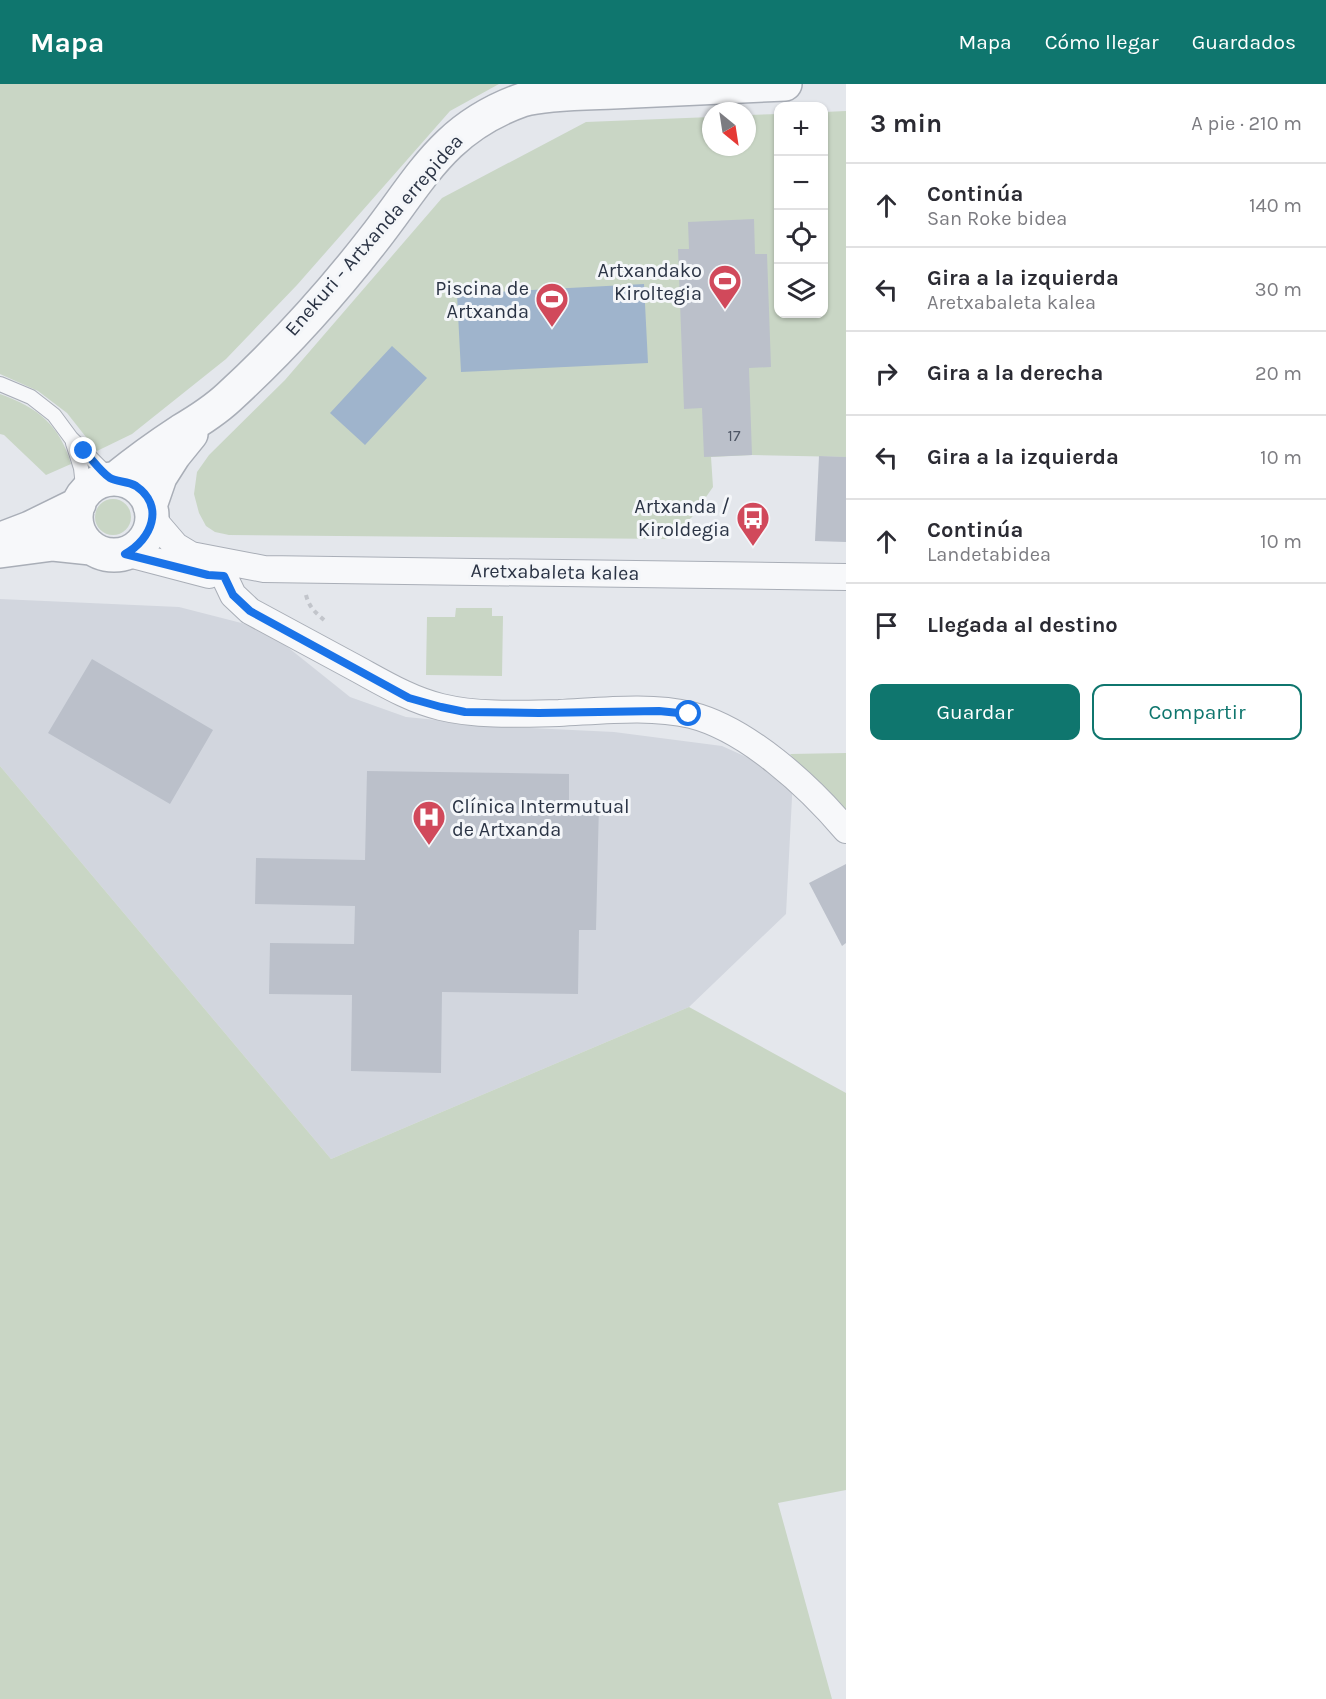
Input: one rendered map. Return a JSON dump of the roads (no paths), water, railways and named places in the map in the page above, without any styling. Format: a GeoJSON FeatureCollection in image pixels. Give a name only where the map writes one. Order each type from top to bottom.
{"type":"FeatureCollection","features":[{"type":"Feature","properties":{"kind":"street","name":"Enekuri - Artxanda errepidea"},"geometry":{"type":"LineString","coordinates":[[0,539],[30,528],[97,489],[229,398],[320,303],[450,142],[469,126],[491,113],[525,99],[573,94],[785,84]]}},
{"type":"Feature","properties":{"kind":"street","name":"Enekuri - Artxanda errepidea"},"geometry":{"type":"LineString","coordinates":[[151,512],[160,477],[203,418]]}},
{"type":"Feature","properties":{"kind":"street"},"geometry":{"type":"LineString","coordinates":[[126,481],[145,495],[151,512],[150,529],[144,540],[125,554],[114,555],[92,548],[83,539],[76,516],[97,489],[126,481]]}},
{"type":"Feature","properties":{"kind":"street","name":"Aretxabaleta kalea"},"geometry":{"type":"LineString","coordinates":[[151,512],[176,546],[191,555],[264,568],[846,577]]}},
{"type":"Feature","properties":{"kind":"street"},"geometry":{"type":"LineString","coordinates":[[0,551],[53,544],[92,548]]}},
{"type":"Feature","properties":{"kind":"street","name":"Aretxabaleta kalea"},"geometry":{"type":"LineString","coordinates":[[125,554],[208,575],[224,576],[264,568]]}},
{"type":"Feature","properties":{"kind":"street"},"geometry":{"type":"LineString","coordinates":[[224,576],[233,595],[250,611],[409,698],[465,712],[659,711],[689,714],[715,722],[760,750],[810,792],[846,830]]}},
{"type":"Feature","properties":{"kind":"lane"},"geometry":{"type":"LineString","coordinates":[[0,384],[31,397],[54,415],[71,438],[97,489]]}},
{"type":"Feature","properties":{"kind":"lane"},"geometry":{"type":"LineString","coordinates":[[71,438],[81,464],[97,489]]}},
{"type":"Feature","properties":{"kind":"water","name":"Piscina de Artxanda"},"geometry":{"type":"Polygon","coordinates":[[[644,284],[648,363],[461,372],[457,294],[644,284]]]}},
{"type":"Feature","properties":{"kind":"water"},"geometry":{"type":"Polygon","coordinates":[[[392,346],[427,378],[365,445],[330,413],[392,346]]]}},
{"type":"Feature","properties":{"kind":"place","name":"Artxandako Kiroltegia"},"geometry":{"type":"Point","coordinates":[725,310]}},
{"type":"Feature","properties":{"kind":"place","name":"Piscina de Artxanda"},"geometry":{"type":"Point","coordinates":[552,328]}},
{"type":"Feature","properties":{"kind":"place","name":"Artxanda / Kiroldegia"},"geometry":{"type":"Point","coordinates":[753,547]}},
{"type":"Feature","properties":{"kind":"place","name":"Clínica Intermutual de Artxanda"},"geometry":{"type":"Point","coordinates":[429,846]}}]}
